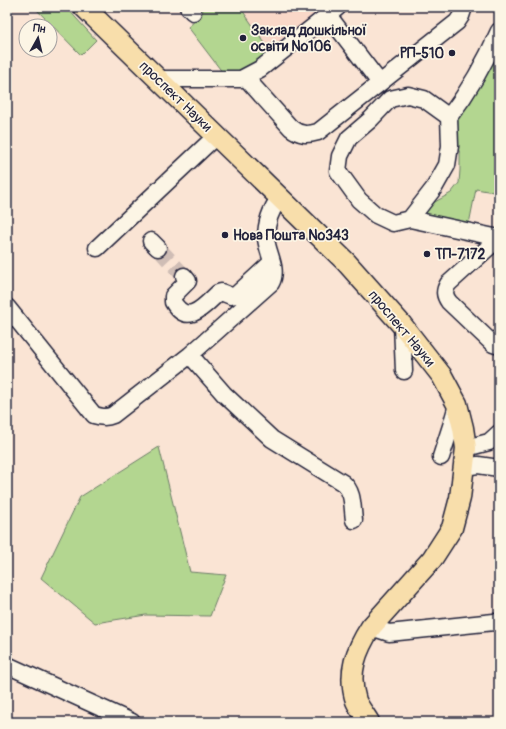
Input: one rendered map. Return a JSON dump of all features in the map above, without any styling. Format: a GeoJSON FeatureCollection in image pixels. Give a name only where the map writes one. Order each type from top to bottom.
{"type":"FeatureCollection","features":[{"type":"Feature","properties":{"kind":"main road","name":"проспект Науки"},"geometry":{"type":"LineString","coordinates":[[84,7],[216,136],[280,196],[346,262],[402,325],[442,376],[457,404],[463,428],[465,457],[460,498],[452,528],[432,559],[371,627],[355,657],[352,682],[356,702],[369,722]]}},
{"type":"Feature","properties":{"kind":"street"},"geometry":{"type":"LineString","coordinates":[[245,77],[291,128],[298,134],[310,135],[318,132],[457,22],[464,7]]}},
{"type":"Feature","properties":{"kind":"street"},"geometry":{"type":"LineString","coordinates":[[157,79],[241,79],[260,69],[333,11],[380,83]]}},
{"type":"Feature","properties":{"kind":"street"},"geometry":{"type":"LineString","coordinates":[[410,219],[434,188],[447,164],[450,146],[449,117],[462,100],[490,50],[499,30]]}},
{"type":"Feature","properties":{"kind":"street"},"geometry":{"type":"LineString","coordinates":[[449,117],[424,99],[408,95],[390,99],[370,120],[349,138],[340,156],[338,171],[359,200],[376,215],[393,223],[410,219],[499,238]]}},
{"type":"Feature","properties":{"kind":"street"},"geometry":{"type":"LineString","coordinates":[[97,248],[216,136]]}},
{"type":"Feature","properties":{"kind":"street"},"geometry":{"type":"LineString","coordinates":[[7,307],[94,415],[102,418],[113,415],[190,355],[271,283],[274,272],[266,238],[267,228],[269,215],[280,196]]}},
{"type":"Feature","properties":{"kind":"street"},"geometry":{"type":"LineString","coordinates":[[499,238],[448,284],[445,289],[445,296],[449,302],[493,344],[499,346]]}},
{"type":"Feature","properties":{"kind":"street"},"geometry":{"type":"LineString","coordinates":[[184,276],[188,281],[173,296],[173,302],[180,310],[186,313],[194,314],[218,293],[221,292],[231,296],[236,295],[272,262]]}},
{"type":"Feature","properties":{"kind":"street"},"geometry":{"type":"LineString","coordinates":[[402,325],[404,371]]}},
{"type":"Feature","properties":{"kind":"street"},"geometry":{"type":"LineString","coordinates":[[190,355],[224,394],[272,439],[348,487],[351,492],[354,520]]}},
{"type":"Feature","properties":{"kind":"street"},"geometry":{"type":"LineString","coordinates":[[441,457],[457,404]]}},
{"type":"Feature","properties":{"kind":"street"},"geometry":{"type":"LineString","coordinates":[[499,434],[465,457],[478,465],[499,468]]}},
{"type":"Feature","properties":{"kind":"street"},"geometry":{"type":"LineString","coordinates":[[371,627],[389,633],[494,622],[499,624]]}},
{"type":"Feature","properties":{"kind":"street"},"geometry":{"type":"LineString","coordinates":[[7,665],[132,722]]}},
{"type":"Feature","properties":{"kind":"shaded area","name":"Заклад дошкільної освіти №106"},"geometry":{"type":"Polygon","coordinates":[[[213,7],[329,7],[245,72],[188,27],[213,7]]]}},
{"type":"Feature","properties":{"kind":"green space"},"geometry":{"type":"Polygon","coordinates":[[[34,7],[66,7],[96,40],[81,55],[58,32],[58,18],[45,18],[34,7]]]}},
{"type":"Feature","properties":{"kind":"green space","name":"Заклад дошкільної освіти №106"},"geometry":{"type":"Polygon","coordinates":[[[196,7],[240,7],[271,52],[247,74],[223,73],[188,27],[202,15],[196,7]]]}},
{"type":"Feature","properties":{"kind":"green space"},"geometry":{"type":"Polygon","coordinates":[[[499,41],[499,193],[476,189],[468,229],[419,216],[433,203],[451,193],[459,183],[460,153],[455,143],[457,117],[499,41]]]}},
{"type":"Feature","properties":{"kind":"green space"},"geometry":{"type":"Polygon","coordinates":[[[159,447],[190,572],[226,575],[210,616],[146,615],[95,623],[41,578],[80,497],[159,447]]]}},
{"type":"Feature","properties":{"kind":"tunnel"},"geometry":{"type":"LineString","coordinates":[[158,248],[184,276]]}},
{"type":"Feature","properties":{"kind":"place","name":"Заклад дошкільної освіти №106"},"geometry":{"type":"Point","coordinates":[243,38]}},
{"type":"Feature","properties":{"kind":"place","name":"РП-510"},"geometry":{"type":"Point","coordinates":[452,53]}},
{"type":"Feature","properties":{"kind":"place","name":"Нова Пошта №343"},"geometry":{"type":"Point","coordinates":[225,235]}},
{"type":"Feature","properties":{"kind":"place","name":"ТП-7172"},"geometry":{"type":"Point","coordinates":[427,254]}}]}
